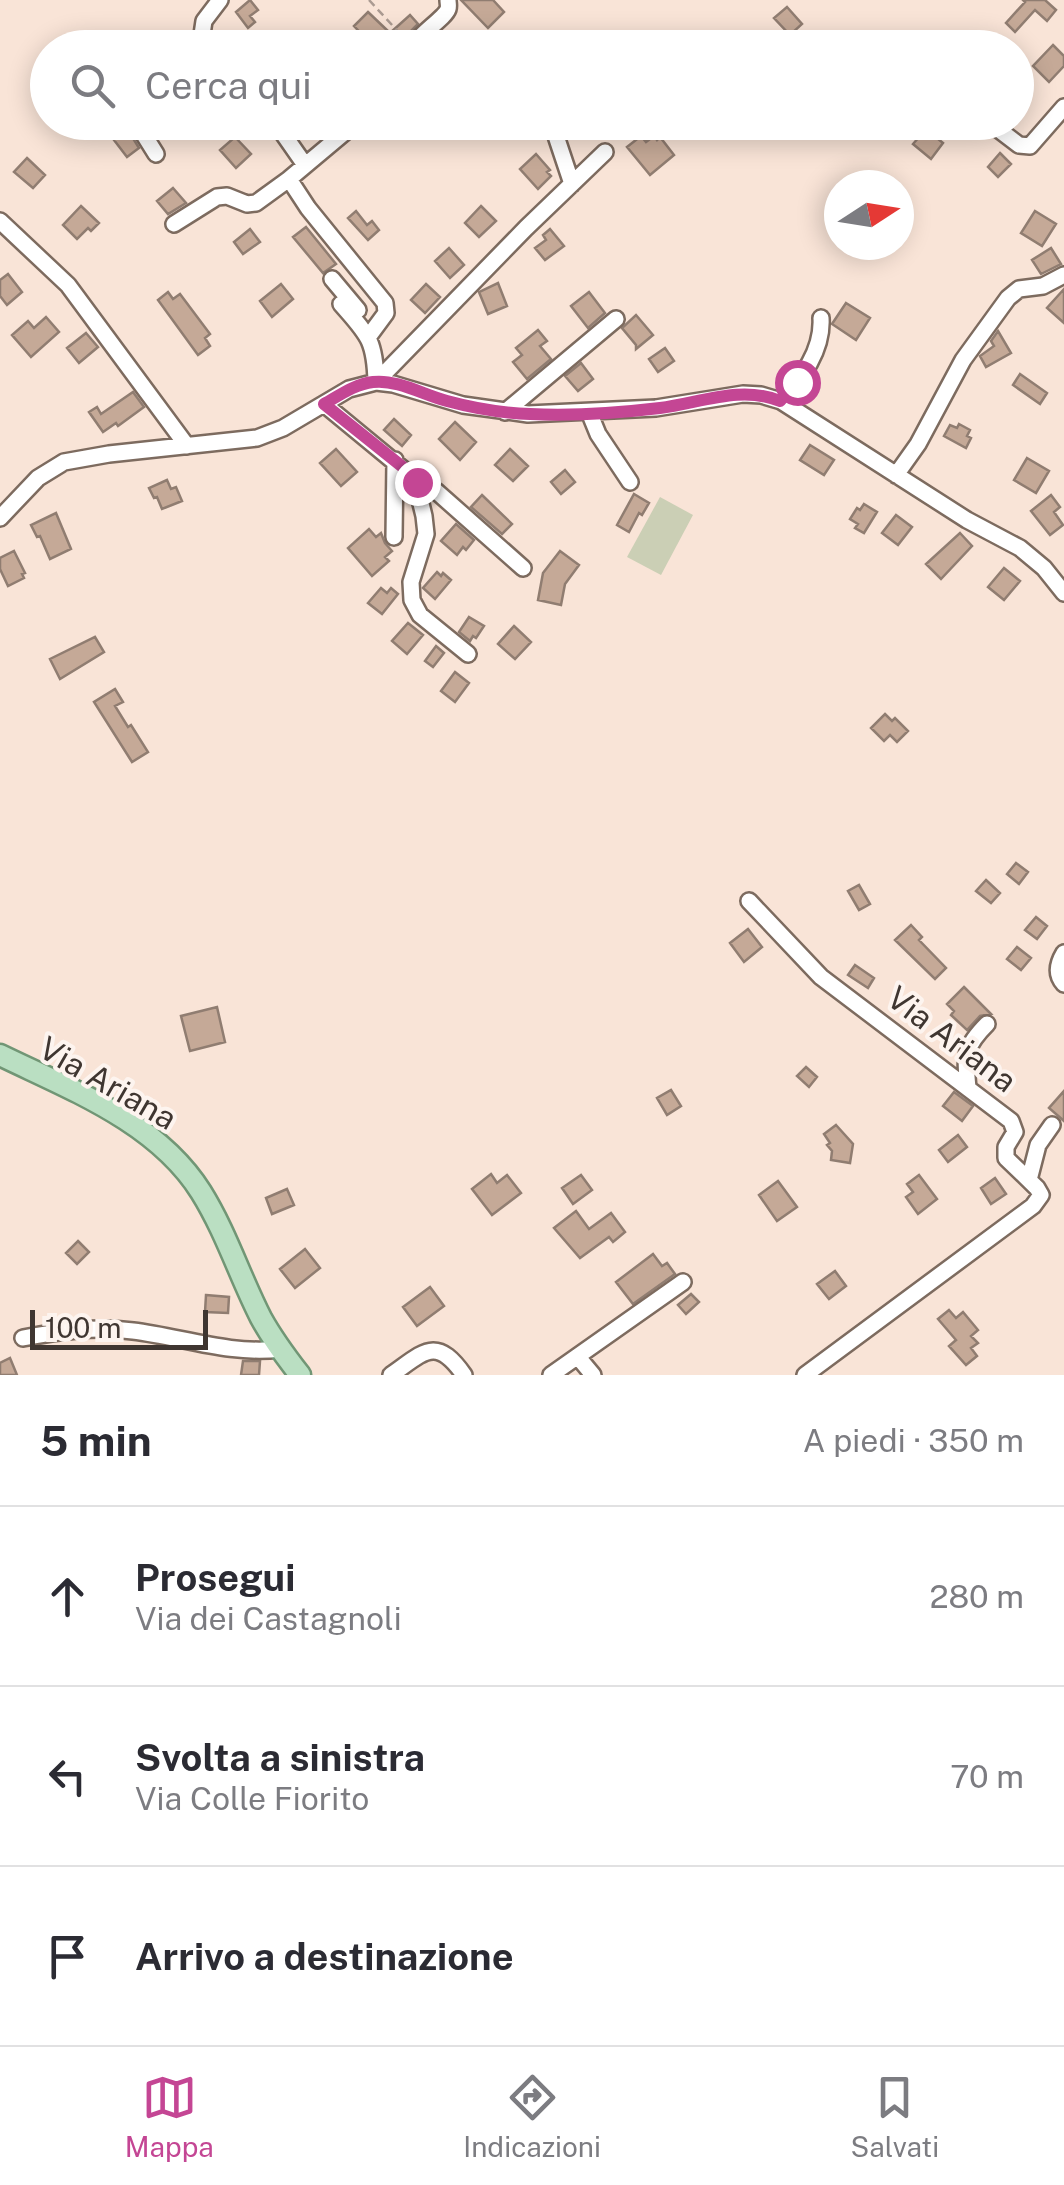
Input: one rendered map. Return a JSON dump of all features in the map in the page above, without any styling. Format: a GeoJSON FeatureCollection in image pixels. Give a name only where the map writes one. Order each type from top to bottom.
{"type":"FeatureCollection","features":[{"type":"Feature","properties":{"kind":"main road","name":"Via Ariana"},"geometry":{"type":"LineString","coordinates":[[0,1055],[120,1117],[174,1157],[205,1198],[261,1318],[300,1375]]}},
{"type":"Feature","properties":{"kind":"street"},"geometry":{"type":"LineString","coordinates":[[203,30],[204,21],[220,0]]}},
{"type":"Feature","properties":{"kind":"street"},"geometry":{"type":"LineString","coordinates":[[426,30],[447,12],[448,0]]}},
{"type":"Feature","properties":{"kind":"street"},"geometry":{"type":"LineString","coordinates":[[1012,140],[1030,146],[1064,107]]}},
{"type":"Feature","properties":{"kind":"street"},"geometry":{"type":"LineString","coordinates":[[147,140],[156,154]]}},
{"type":"Feature","properties":{"kind":"street"},"geometry":{"type":"LineString","coordinates":[[287,140],[305,165]]}},
{"type":"Feature","properties":{"kind":"street"},"geometry":{"type":"LineString","coordinates":[[174,224],[217,197],[227,196],[247,204],[256,202],[335,140]]}},
{"type":"Feature","properties":{"kind":"street"},"geometry":{"type":"LineString","coordinates":[[557,140],[572,184]]}},
{"type":"Feature","properties":{"kind":"street"},"geometry":{"type":"LineString","coordinates":[[376,382],[605,152]]}},
{"type":"Feature","properties":{"kind":"street"},"geometry":{"type":"LineString","coordinates":[[290,178],[308,208],[385,302],[386,313],[369,336]]}},
{"type":"Feature","properties":{"kind":"street"},"geometry":{"type":"LineString","coordinates":[[0,221],[68,285],[187,446]]}},
{"type":"Feature","properties":{"kind":"street"},"geometry":{"type":"LineString","coordinates":[[896,475],[918,444],[963,360],[1008,298],[1019,289],[1043,286],[1064,276]]}},
{"type":"Feature","properties":{"kind":"street"},"geometry":{"type":"LineString","coordinates":[[332,279],[365,320],[376,382]]}},
{"type":"Feature","properties":{"kind":"street"},"geometry":{"type":"LineString","coordinates":[[341,304],[369,336]]}},
{"type":"Feature","properties":{"kind":"street"},"geometry":{"type":"LineString","coordinates":[[780,401],[797,382],[817,348],[821,318]]}},
{"type":"Feature","properties":{"kind":"street"},"geometry":{"type":"LineString","coordinates":[[505,412],[616,319]]}},
{"type":"Feature","properties":{"kind":"street"},"geometry":{"type":"LineString","coordinates":[[0,518],[38,478],[64,462],[263,437],[354,387],[376,382],[452,402],[536,414],[656,408],[761,394],[780,401],[967,520],[1020,548],[1044,568],[1064,593]]}},
{"type":"Feature","properties":{"kind":"street"},"geometry":{"type":"LineString","coordinates":[[324,404],[414,476],[426,530],[412,582],[413,604],[422,618],[468,654]]}},
{"type":"Feature","properties":{"kind":"street"},"geometry":{"type":"LineString","coordinates":[[589,412],[602,442],[630,482]]}},
{"type":"Feature","properties":{"kind":"street"},"geometry":{"type":"LineString","coordinates":[[394,537],[395,460]]}},
{"type":"Feature","properties":{"kind":"street"},"geometry":{"type":"LineString","coordinates":[[419,488],[436,491],[524,568]]}},
{"type":"Feature","properties":{"kind":"street","name":"Via Ariana"},"geometry":{"type":"LineString","coordinates":[[749,902],[821,977],[1013,1125],[1006,1158],[1029,1180]]}},
{"type":"Feature","properties":{"kind":"street"},"geometry":{"type":"LineString","coordinates":[[1064,953],[1058,968],[1064,984]]}},
{"type":"Feature","properties":{"kind":"street"},"geometry":{"type":"LineString","coordinates":[[968,1088],[968,1048],[987,1024]]}},
{"type":"Feature","properties":{"kind":"street"},"geometry":{"type":"LineString","coordinates":[[805,1375],[1034,1206],[1041,1195],[1029,1180],[1040,1140],[1052,1126]]}},
{"type":"Feature","properties":{"kind":"street"},"geometry":{"type":"LineString","coordinates":[[551,1375],[683,1282]]}},
{"type":"Feature","properties":{"kind":"street"},"geometry":{"type":"LineString","coordinates":[[23,1338],[106,1328],[237,1350],[280,1348]]}},
{"type":"Feature","properties":{"kind":"street"},"geometry":{"type":"LineString","coordinates":[[391,1375],[423,1354],[438,1351],[452,1358],[464,1375]]}},
{"type":"Feature","properties":{"kind":"street"},"geometry":{"type":"LineString","coordinates":[[578,1357],[593,1375]]}},
{"type":"Feature","properties":{"kind":"path"},"geometry":{"type":"LineString","coordinates":[[369,0],[396,30]]}},
{"type":"Feature","properties":{"kind":"green space"},"geometry":{"type":"Polygon","coordinates":[[[660,497],[693,515],[661,575],[627,557],[660,497]]]}},
{"type":"Feature","properties":{"kind":"building"},"geometry":{"type":"Polygon","coordinates":[[[250,0],[258,10],[250,16],[255,22],[248,28],[236,12],[250,0]]]}},
{"type":"Feature","properties":{"kind":"building"},"geometry":{"type":"Polygon","coordinates":[[[461,0],[493,0],[504,12],[488,28],[461,0]]]}},
{"type":"Feature","properties":{"kind":"building"},"geometry":{"type":"Polygon","coordinates":[[[1045,0],[1056,10],[1047,21],[1035,10],[1013,30],[1006,23],[1025,2],[1045,0]]]}},
{"type":"Feature","properties":{"kind":"building"},"geometry":{"type":"Polygon","coordinates":[[[787,7],[802,24],[795,30],[785,30],[774,18],[787,7]]]}},
{"type":"Feature","properties":{"kind":"building"},"geometry":{"type":"Polygon","coordinates":[[[368,12],[387,30],[358,30],[354,26],[368,12]]]}},
{"type":"Feature","properties":{"kind":"building"},"geometry":{"type":"Polygon","coordinates":[[[410,15],[418,24],[412,30],[393,30],[410,15]]]}},
{"type":"Feature","properties":{"kind":"building"},"geometry":{"type":"Polygon","coordinates":[[[1053,45],[1064,56],[1064,66],[1049,82],[1034,65],[1053,45]]]}},
{"type":"Feature","properties":{"kind":"building"},"geometry":{"type":"Polygon","coordinates":[[[114,140],[134,140],[139,148],[127,157],[114,140]]]}},
{"type":"Feature","properties":{"kind":"building"},"geometry":{"type":"Polygon","coordinates":[[[232,140],[238,140],[251,154],[236,168],[220,150],[232,140]]]}},
{"type":"Feature","properties":{"kind":"building"},"geometry":{"type":"Polygon","coordinates":[[[636,140],[662,140],[674,155],[650,175],[627,147],[636,140]]]}},
{"type":"Feature","properties":{"kind":"building"},"geometry":{"type":"Polygon","coordinates":[[[916,140],[943,143],[931,159],[913,144],[916,140]]]}},
{"type":"Feature","properties":{"kind":"building"},"geometry":{"type":"Polygon","coordinates":[[[1000,153],[1011,164],[998,177],[988,167],[1000,153]]]}},
{"type":"Feature","properties":{"kind":"building"},"geometry":{"type":"Polygon","coordinates":[[[536,154],[551,176],[538,189],[520,169],[536,154]]]}},
{"type":"Feature","properties":{"kind":"building"},"geometry":{"type":"Polygon","coordinates":[[[27,158],[45,175],[33,188],[14,172],[27,158]]]}},
{"type":"Feature","properties":{"kind":"building"},"geometry":{"type":"Polygon","coordinates":[[[173,188],[186,203],[168,214],[157,201],[173,188]]]}},
{"type":"Feature","properties":{"kind":"building"},"geometry":{"type":"Polygon","coordinates":[[[81,206],[99,223],[77,239],[63,225],[81,206]]]}},
{"type":"Feature","properties":{"kind":"building"},"geometry":{"type":"Polygon","coordinates":[[[481,206],[496,221],[479,237],[465,223],[481,206]]]}},
{"type":"Feature","properties":{"kind":"building"},"geometry":{"type":"Polygon","coordinates":[[[356,211],[367,225],[372,221],[379,230],[368,240],[348,218],[356,211]]]}},
{"type":"Feature","properties":{"kind":"building"},"geometry":{"type":"Polygon","coordinates":[[[1035,211],[1056,224],[1042,246],[1021,233],[1035,211]]]}},
{"type":"Feature","properties":{"kind":"building"},"geometry":{"type":"Polygon","coordinates":[[[306,227],[336,264],[323,273],[293,237],[306,227]]]}},
{"type":"Feature","properties":{"kind":"building"},"geometry":{"type":"Polygon","coordinates":[[[250,229],[260,242],[243,254],[234,242],[250,229]]]}},
{"type":"Feature","properties":{"kind":"building"},"geometry":{"type":"Polygon","coordinates":[[[550,229],[564,246],[545,260],[535,248],[546,240],[543,235],[550,229]]]}},
{"type":"Feature","properties":{"kind":"building"},"geometry":{"type":"Polygon","coordinates":[[[449,248],[464,265],[450,278],[435,261],[449,248]]]}},
{"type":"Feature","properties":{"kind":"building"},"geometry":{"type":"Polygon","coordinates":[[[1051,248],[1061,264],[1041,274],[1032,260],[1051,248]]]}},
{"type":"Feature","properties":{"kind":"building"},"geometry":{"type":"Polygon","coordinates":[[[8,274],[22,292],[7,305],[0,296],[0,280],[8,274]]]}},
{"type":"Feature","properties":{"kind":"building"},"geometry":{"type":"Polygon","coordinates":[[[498,283],[507,306],[488,314],[479,292],[498,283]]]}},
{"type":"Feature","properties":{"kind":"building"},"geometry":{"type":"Polygon","coordinates":[[[281,284],[293,299],[272,317],[260,301],[281,284]]]}},
{"type":"Feature","properties":{"kind":"building"},"geometry":{"type":"Polygon","coordinates":[[[426,284],[440,297],[425,313],[411,300],[426,284]]]}},
{"type":"Feature","properties":{"kind":"building"},"geometry":{"type":"Polygon","coordinates":[[[1064,289],[1064,323],[1047,308],[1064,289]]]}},
{"type":"Feature","properties":{"kind":"building"},"geometry":{"type":"Polygon","coordinates":[[[168,292],[173,299],[180,294],[210,334],[205,338],[210,346],[198,355],[158,300],[168,292]]]}},
{"type":"Feature","properties":{"kind":"building"},"geometry":{"type":"Polygon","coordinates":[[[589,292],[605,313],[588,328],[571,306],[589,292]]]}},
{"type":"Feature","properties":{"kind":"building"},"geometry":{"type":"Polygon","coordinates":[[[846,303],[870,318],[856,340],[832,324],[846,303]]]}},
{"type":"Feature","properties":{"kind":"building"},"geometry":{"type":"Polygon","coordinates":[[[636,315],[653,335],[636,349],[622,328],[636,315]]]}},
{"type":"Feature","properties":{"kind":"building"},"geometry":{"type":"Polygon","coordinates":[[[46,317],[59,332],[31,357],[12,335],[28,321],[34,328],[46,317]]]}},
{"type":"Feature","properties":{"kind":"building"},"geometry":{"type":"Polygon","coordinates":[[[538,330],[547,341],[540,346],[551,359],[527,379],[513,362],[522,355],[516,348],[538,330]]]}},
{"type":"Feature","properties":{"kind":"building"},"geometry":{"type":"Polygon","coordinates":[[[998,331],[1011,353],[986,367],[980,356],[994,346],[991,341],[998,331]]]}},
{"type":"Feature","properties":{"kind":"building"},"geometry":{"type":"Polygon","coordinates":[[[86,333],[98,347],[79,363],[67,348],[86,333]]]}},
{"type":"Feature","properties":{"kind":"building"},"geometry":{"type":"Polygon","coordinates":[[[665,348],[674,361],[658,372],[649,359],[665,348]]]}},
{"type":"Feature","properties":{"kind":"building"},"geometry":{"type":"Polygon","coordinates":[[[581,363],[593,379],[578,391],[565,376],[581,363]]]}},
{"type":"Feature","properties":{"kind":"building"},"geometry":{"type":"Polygon","coordinates":[[[1020,374],[1047,393],[1040,404],[1013,385],[1020,374]]]}},
{"type":"Feature","properties":{"kind":"building"},"geometry":{"type":"Polygon","coordinates":[[[133,392],[144,407],[103,432],[89,412],[97,407],[101,414],[133,392]]]}},
{"type":"Feature","properties":{"kind":"building"},"geometry":{"type":"Polygon","coordinates":[[[394,419],[411,435],[402,446],[384,430],[394,419]]]}},
{"type":"Feature","properties":{"kind":"building"},"geometry":{"type":"Polygon","coordinates":[[[455,422],[476,442],[460,460],[439,439],[455,422]]]}},
{"type":"Feature","properties":{"kind":"building"},"geometry":{"type":"Polygon","coordinates":[[[959,424],[970,430],[966,448],[944,436],[950,425],[957,428],[959,424]]]}},
{"type":"Feature","properties":{"kind":"building"},"geometry":{"type":"Polygon","coordinates":[[[810,445],[834,460],[824,475],[800,460],[810,445]]]}},
{"type":"Feature","properties":{"kind":"building"},"geometry":{"type":"Polygon","coordinates":[[[336,449],[357,472],[341,486],[320,463],[336,449]]]}},
{"type":"Feature","properties":{"kind":"building"},"geometry":{"type":"Polygon","coordinates":[[[510,449],[528,466],[513,481],[495,465],[510,449]]]}},
{"type":"Feature","properties":{"kind":"building"},"geometry":{"type":"Polygon","coordinates":[[[1027,458],[1049,471],[1036,493],[1014,480],[1027,458]]]}},
{"type":"Feature","properties":{"kind":"building"},"geometry":{"type":"Polygon","coordinates":[[[565,470],[575,482],[561,494],[551,482],[565,470]]]}},
{"type":"Feature","properties":{"kind":"building"},"geometry":{"type":"Polygon","coordinates":[[[167,480],[171,489],[176,487],[182,501],[162,509],[149,488],[167,480]]]}},
{"type":"Feature","properties":{"kind":"building"},"geometry":{"type":"Polygon","coordinates":[[[634,494],[649,503],[629,532],[617,525],[634,494]]]}},
{"type":"Feature","properties":{"kind":"building"},"geometry":{"type":"Polygon","coordinates":[[[482,495],[512,524],[502,534],[471,507],[482,495]]]}},
{"type":"Feature","properties":{"kind":"building"},"geometry":{"type":"Polygon","coordinates":[[[1051,495],[1060,507],[1054,512],[1063,525],[1050,535],[1031,511],[1051,495]]]}},
{"type":"Feature","properties":{"kind":"building"},"geometry":{"type":"Polygon","coordinates":[[[864,504],[877,512],[864,533],[850,519],[864,504]]]}},
{"type":"Feature","properties":{"kind":"building"},"geometry":{"type":"Polygon","coordinates":[[[56,513],[71,549],[50,559],[31,525],[56,513]]]}},
{"type":"Feature","properties":{"kind":"building"},"geometry":{"type":"Polygon","coordinates":[[[896,515],[912,527],[898,545],[882,533],[896,515]]]}},
{"type":"Feature","properties":{"kind":"building"},"geometry":{"type":"Polygon","coordinates":[[[456,524],[474,540],[457,555],[441,541],[456,524]]]}},
{"type":"Feature","properties":{"kind":"building"},"geometry":{"type":"Polygon","coordinates":[[[369,529],[376,537],[381,533],[392,551],[385,557],[389,561],[372,576],[348,548],[369,529]]]}},
{"type":"Feature","properties":{"kind":"building"},"geometry":{"type":"Polygon","coordinates":[[[960,533],[972,546],[941,579],[926,564],[960,533]]]}},
{"type":"Feature","properties":{"kind":"building"},"geometry":{"type":"Polygon","coordinates":[[[14,551],[25,573],[24,578],[8,586],[0,569],[0,558],[14,551]]]}},
{"type":"Feature","properties":{"kind":"building"},"geometry":{"type":"Polygon","coordinates":[[[560,551],[579,565],[565,584],[561,605],[538,600],[543,573],[560,551]]]}},
{"type":"Feature","properties":{"kind":"building"},"geometry":{"type":"Polygon","coordinates":[[[1004,568],[1020,581],[1004,600],[988,587],[1004,568]]]}},
{"type":"Feature","properties":{"kind":"building"},"geometry":{"type":"Polygon","coordinates":[[[437,572],[451,580],[435,599],[423,588],[437,572]]]}},
{"type":"Feature","properties":{"kind":"building"},"geometry":{"type":"Polygon","coordinates":[[[381,588],[387,593],[391,588],[398,594],[382,614],[368,603],[381,588]]]}},
{"type":"Feature","properties":{"kind":"building"},"geometry":{"type":"Polygon","coordinates":[[[469,617],[484,626],[470,641],[459,632],[469,617]]]}},
{"type":"Feature","properties":{"kind":"building"},"geometry":{"type":"Polygon","coordinates":[[[408,623],[423,635],[407,654],[392,641],[408,623]]]}},
{"type":"Feature","properties":{"kind":"building"},"geometry":{"type":"Polygon","coordinates":[[[514,626],[531,642],[515,659],[498,644],[514,626]]]}},
{"type":"Feature","properties":{"kind":"building"},"geometry":{"type":"Polygon","coordinates":[[[95,637],[104,652],[60,679],[50,659],[95,637]]]}},
{"type":"Feature","properties":{"kind":"building"},"geometry":{"type":"Polygon","coordinates":[[[436,646],[444,653],[433,667],[425,661],[436,646]]]}},
{"type":"Feature","properties":{"kind":"building"},"geometry":{"type":"Polygon","coordinates":[[[455,672],[469,683],[455,702],[441,691],[455,672]]]}},
{"type":"Feature","properties":{"kind":"building"},"geometry":{"type":"Polygon","coordinates":[[[115,689],[123,702],[115,706],[148,752],[132,762],[94,702],[115,689]]]}},
{"type":"Feature","properties":{"kind":"building"},"geometry":{"type":"Polygon","coordinates":[[[885,714],[908,731],[897,742],[890,735],[884,741],[871,728],[885,714]]]}},
{"type":"Feature","properties":{"kind":"building"},"geometry":{"type":"Polygon","coordinates":[[[1016,863],[1028,872],[1019,884],[1007,874],[1016,863]]]}},
{"type":"Feature","properties":{"kind":"building"},"geometry":{"type":"Polygon","coordinates":[[[986,880],[1000,893],[991,903],[976,891],[986,880]]]}},
{"type":"Feature","properties":{"kind":"building"},"geometry":{"type":"Polygon","coordinates":[[[859,885],[870,904],[859,910],[848,891],[859,885]]]}},
{"type":"Feature","properties":{"kind":"building"},"geometry":{"type":"Polygon","coordinates":[[[1036,917],[1047,926],[1037,939],[1025,930],[1036,917]]]}},
{"type":"Feature","properties":{"kind":"building"},"geometry":{"type":"Polygon","coordinates":[[[911,925],[922,937],[919,940],[946,968],[935,979],[895,940],[911,925]]]}},
{"type":"Feature","properties":{"kind":"building"},"geometry":{"type":"Polygon","coordinates":[[[748,929],[762,947],[744,962],[730,943],[748,929]]]}},
{"type":"Feature","properties":{"kind":"building"},"geometry":{"type":"Polygon","coordinates":[[[1017,947],[1031,958],[1021,970],[1007,959],[1017,947]]]}},
{"type":"Feature","properties":{"kind":"building"},"geometry":{"type":"Polygon","coordinates":[[[855,965],[874,978],[868,988],[848,975],[855,965]]]}},
{"type":"Feature","properties":{"kind":"building"},"geometry":{"type":"Polygon","coordinates":[[[964,987],[991,1014],[980,1016],[967,1030],[951,1015],[954,1011],[947,1004],[964,987]]]}},
{"type":"Feature","properties":{"kind":"building"},"geometry":{"type":"Polygon","coordinates":[[[217,1007],[225,1042],[190,1051],[181,1016],[217,1007]]]}},
{"type":"Feature","properties":{"kind":"building"},"geometry":{"type":"Polygon","coordinates":[[[806,1067],[817,1077],[809,1087],[797,1076],[806,1067]]]}},
{"type":"Feature","properties":{"kind":"building"},"geometry":{"type":"Polygon","coordinates":[[[671,1090],[681,1106],[667,1115],[657,1098],[671,1090]]]}},
{"type":"Feature","properties":{"kind":"building"},"geometry":{"type":"Polygon","coordinates":[[[1064,1091],[1064,1121],[1049,1108],[1064,1091]]]}},
{"type":"Feature","properties":{"kind":"building"},"geometry":{"type":"Polygon","coordinates":[[[954,1092],[973,1106],[962,1121],[943,1106],[954,1092]]]}},
{"type":"Feature","properties":{"kind":"building"},"geometry":{"type":"Polygon","coordinates":[[[836,1125],[853,1144],[850,1163],[831,1160],[832,1151],[827,1145],[830,1143],[824,1134],[836,1125]]]}},
{"type":"Feature","properties":{"kind":"building"},"geometry":{"type":"Polygon","coordinates":[[[958,1135],[967,1147],[948,1162],[939,1150],[958,1135]]]}},
{"type":"Feature","properties":{"kind":"building"},"geometry":{"type":"Polygon","coordinates":[[[491,1174],[497,1183],[507,1175],[521,1193],[492,1215],[472,1189],[491,1174]]]}},
{"type":"Feature","properties":{"kind":"building"},"geometry":{"type":"Polygon","coordinates":[[[581,1175],[592,1190],[573,1204],[562,1188],[581,1175]]]}},
{"type":"Feature","properties":{"kind":"building"},"geometry":{"type":"Polygon","coordinates":[[[919,1175],[937,1199],[918,1214],[906,1197],[913,1192],[907,1184],[919,1175]]]}},
{"type":"Feature","properties":{"kind":"building"},"geometry":{"type":"Polygon","coordinates":[[[995,1178],[1006,1194],[991,1204],[981,1188],[995,1178]]]}},
{"type":"Feature","properties":{"kind":"building"},"geometry":{"type":"Polygon","coordinates":[[[778,1181],[797,1207],[777,1221],[759,1195],[778,1181]]]}},
{"type":"Feature","properties":{"kind":"building"},"geometry":{"type":"Polygon","coordinates":[[[287,1189],[294,1205],[272,1214],[266,1198],[287,1189]]]}},
{"type":"Feature","properties":{"kind":"building"},"geometry":{"type":"Polygon","coordinates":[[[576,1211],[589,1229],[611,1213],[625,1232],[613,1242],[609,1237],[580,1258],[554,1228],[576,1211]]]}},
{"type":"Feature","properties":{"kind":"building"},"geometry":{"type":"Polygon","coordinates":[[[78,1241],[89,1252],[77,1264],[66,1253],[78,1241]]]}},
{"type":"Feature","properties":{"kind":"building"},"geometry":{"type":"Polygon","coordinates":[[[305,1249],[320,1268],[295,1288],[280,1269],[305,1249]]]}},
{"type":"Feature","properties":{"kind":"building"},"geometry":{"type":"Polygon","coordinates":[[[653,1254],[675,1274],[633,1304],[616,1282],[653,1254]]]}},
{"type":"Feature","properties":{"kind":"building"},"geometry":{"type":"Polygon","coordinates":[[[835,1271],[846,1286],[829,1299],[817,1284],[835,1271]]]}},
{"type":"Feature","properties":{"kind":"building"},"geometry":{"type":"Polygon","coordinates":[[[430,1287],[444,1306],[417,1326],[403,1307],[430,1287]]]}},
{"type":"Feature","properties":{"kind":"building"},"geometry":{"type":"Polygon","coordinates":[[[691,1294],[699,1302],[686,1314],[678,1305],[691,1294]]]}},
{"type":"Feature","properties":{"kind":"building"},"geometry":{"type":"Polygon","coordinates":[[[206,1295],[229,1297],[228,1313],[205,1312],[206,1295]]]}},
{"type":"Feature","properties":{"kind":"building"},"geometry":{"type":"Polygon","coordinates":[[[949,1310],[956,1318],[963,1312],[978,1330],[971,1336],[978,1343],[971,1348],[977,1356],[966,1365],[949,1346],[956,1340],[938,1319],[949,1310]]]}},
{"type":"Feature","properties":{"kind":"building"},"geometry":{"type":"Polygon","coordinates":[[[10,1358],[17,1375],[0,1375],[0,1363],[10,1358]]]}},
{"type":"Feature","properties":{"kind":"building"},"geometry":{"type":"Polygon","coordinates":[[[243,1361],[260,1361],[259,1375],[241,1375],[243,1361]]]}},
{"type":"Feature","properties":{"kind":"route"},"geometry":{"type":"LineString","coordinates":[[417,482],[324,404],[354,387],[386,382],[452,402],[512,413],[589,412],[656,408],[743,394],[761,394],[780,401],[797,382]]}}]}
